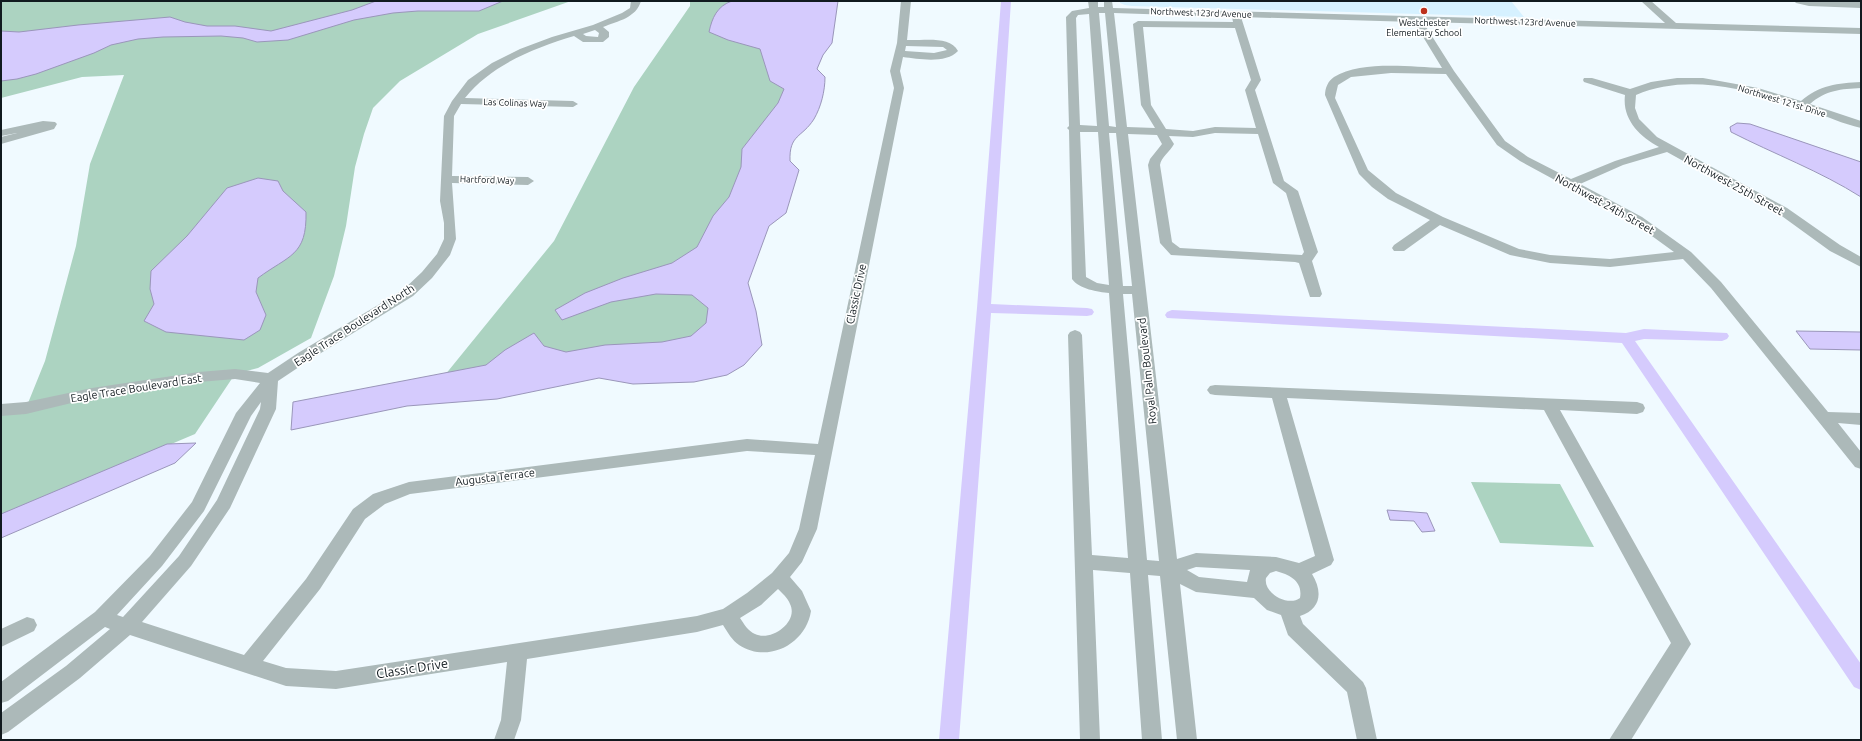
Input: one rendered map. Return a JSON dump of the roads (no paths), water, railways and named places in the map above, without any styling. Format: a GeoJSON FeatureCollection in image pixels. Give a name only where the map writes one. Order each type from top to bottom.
{"type":"FeatureCollection","features":[{"type":"Feature","properties":{"kind":"street","name":"Eagle Trace Boulevard North"},"geometry":{"type":"LineString","coordinates":[[1,694],[102,618],[156,561],[198,506],[244,413],[271,379],[303,357],[408,293],[427,275],[443,255],[450,239],[450,223],[446,201],[446,179],[450,116],[457,101],[472,82],[496,65],[536,46],[596,27],[625,15],[634,9],[636,1]]}},
{"type":"Feature","properties":{"kind":"street","name":"Classic Drive"},"geometry":{"type":"LineString","coordinates":[[102,618],[286,677],[336,680],[697,624],[728,616],[754,599],[778,578],[796,557],[808,529],[899,88],[895,71],[900,49],[906,1]]}},
{"type":"Feature","properties":{"kind":"street"},"geometry":{"type":"LineString","coordinates":[[1801,2],[1861,5]]}},
{"type":"Feature","properties":{"kind":"street"},"geometry":{"type":"LineString","coordinates":[[1642,4],[1659,26]]}},
{"type":"Feature","properties":{"kind":"street"},"geometry":{"type":"LineString","coordinates":[[1642,4],[1674,26]]}},
{"type":"Feature","properties":{"kind":"street"},"geometry":{"type":"LineString","coordinates":[[1093,6],[1152,740]]}},
{"type":"Feature","properties":{"kind":"street","name":"Northwest 123rd Avenue"},"geometry":{"type":"LineString","coordinates":[[1073,128],[1071,18],[1075,14],[1093,6],[1235,14],[1861,31]]}},
{"type":"Feature","properties":{"kind":"street","name":"Royal Palm Boulevard"},"geometry":{"type":"LineString","coordinates":[[1108,6],[1186,740]]}},
{"type":"Feature","properties":{"kind":"street"},"geometry":{"type":"LineString","coordinates":[[1235,14],[1256,80],[1250,90],[1279,183],[1292,191],[1311,252],[1305,262]]}},
{"type":"Feature","properties":{"kind":"street","name":"Northwest 24th Street"},"geometry":{"type":"LineString","coordinates":[[1417,19],[1449,71],[1501,143],[1524,159],[1638,220],[1686,255],[1716,285],[1861,462]]}},
{"type":"Feature","properties":{"kind":"street"},"geometry":{"type":"LineString","coordinates":[[1239,25],[1138,24],[1146,105],[1160,124],[1161,132],[1168,144],[1166,149],[1155,158],[1154,165],[1166,243],[1176,252],[1182,253],[1297,258],[1305,262],[1315,294]]}},
{"type":"Feature","properties":{"kind":"street"},"geometry":{"type":"LineString","coordinates":[[1449,71],[1362,72],[1338,79],[1330,90],[1330,98],[1363,171],[1376,184],[1392,196],[1439,220],[1515,252],[1550,259],[1610,263],[1686,255]]}},
{"type":"Feature","properties":{"kind":"street"},"geometry":{"type":"LineString","coordinates":[[1588,80],[1631,93]]}},
{"type":"Feature","properties":{"kind":"street","name":"Northwest 121st Drive"},"geometry":{"type":"LineString","coordinates":[[1631,93],[1651,86],[1667,83],[1712,83],[1736,87],[1802,106],[1861,126]]}},
{"type":"Feature","properties":{"kind":"street"},"geometry":{"type":"LineString","coordinates":[[1802,106],[1815,94],[1827,88],[1861,85]]}},
{"type":"Feature","properties":{"kind":"street","name":"Northwest 25th Street"},"geometry":{"type":"LineString","coordinates":[[1631,93],[1629,104],[1630,114],[1640,128],[1667,148],[1783,211],[1835,248],[1861,263]]}},
{"type":"Feature","properties":{"kind":"street","name":"Las Colinas Way"},"geometry":{"type":"LineString","coordinates":[[457,101],[573,104]]}},
{"type":"Feature","properties":{"kind":"street"},"geometry":{"type":"LineString","coordinates":[[1,134],[43,124],[51,124],[50,127],[39,131],[1,141]]}},
{"type":"Feature","properties":{"kind":"street"},"geometry":{"type":"LineString","coordinates":[[1138,290],[1116,290],[1089,286],[1079,279],[1073,128],[1193,134],[1215,130],[1263,131]]}},
{"type":"Feature","properties":{"kind":"street"},"geometry":{"type":"LineString","coordinates":[[1570,184],[1619,163],[1667,148]]}},
{"type":"Feature","properties":{"kind":"street","name":"Hartford Way"},"geometry":{"type":"LineString","coordinates":[[446,179],[528,181]]}},
{"type":"Feature","properties":{"kind":"street"},"geometry":{"type":"LineString","coordinates":[[1399,248],[1439,220]]}},
{"type":"Feature","properties":{"kind":"street"},"geometry":{"type":"LineString","coordinates":[[1075,334],[1090,740]]}},
{"type":"Feature","properties":{"kind":"street","name":"Eagle Trace Boulevard East"},"geometry":{"type":"LineString","coordinates":[[1,410],[26,408],[92,393],[199,377],[235,374],[271,379]]}},
{"type":"Feature","properties":{"kind":"street"},"geometry":{"type":"LineString","coordinates":[[1,725],[73,672],[127,626],[185,561],[224,503],[268,409],[271,379]]}},
{"type":"Feature","properties":{"kind":"street"},"geometry":{"type":"LineString","coordinates":[[1215,390],[1637,408]]}},
{"type":"Feature","properties":{"kind":"street"},"geometry":{"type":"LineString","coordinates":[[1278,393],[1325,560],[1298,572]]}},
{"type":"Feature","properties":{"kind":"street"},"geometry":{"type":"LineString","coordinates":[[1549,405],[1681,644],[1619,740]]}},
{"type":"Feature","properties":{"kind":"street"},"geometry":{"type":"LineString","coordinates":[[1825,417],[1861,419]]}},
{"type":"Feature","properties":{"kind":"street","name":"Augusta Terrace"},"geometry":{"type":"LineString","coordinates":[[248,664],[313,584],[359,514],[379,499],[410,488],[747,445],[824,450]]}},
{"type":"Feature","properties":{"kind":"street"},"geometry":{"type":"LineString","coordinates":[[1083,562],[1168,569],[1196,560],[1276,564],[1290,567],[1305,578],[1310,586],[1311,592],[1309,599],[1304,605],[1297,608],[1288,609],[1272,604],[1258,591],[1255,583],[1256,576],[1260,569],[1276,564]]}},
{"type":"Feature","properties":{"kind":"street"},"geometry":{"type":"LineString","coordinates":[[1168,569],[1196,584],[1258,591]]}},
{"type":"Feature","properties":{"kind":"street"},"geometry":{"type":"LineString","coordinates":[[728,616],[739,634],[752,643],[769,644],[784,639],[795,629],[802,610],[798,599],[778,578]]}},
{"type":"Feature","properties":{"kind":"street"},"geometry":{"type":"LineString","coordinates":[[1288,609],[1295,629],[1356,688],[1367,740]]}},
{"type":"Feature","properties":{"kind":"street"},"geometry":{"type":"LineString","coordinates":[[1,639],[27,625]]}},
{"type":"Feature","properties":{"kind":"street"},"geometry":{"type":"LineString","coordinates":[[504,740],[511,720],[518,652]]}},
{"type":"Feature","properties":{"kind":"waterway"},"geometry":{"type":"LineString","coordinates":[[984,308],[1006,1]]}},
{"type":"Feature","properties":{"kind":"waterway"},"geometry":{"type":"LineString","coordinates":[[949,740],[984,308]]}},
{"type":"Feature","properties":{"kind":"waterway"},"geometry":{"type":"LineString","coordinates":[[984,308],[1087,312]]}},
{"type":"Feature","properties":{"kind":"waterway"},"geometry":{"type":"LineString","coordinates":[[1172,315],[1626,338]]}},
{"type":"Feature","properties":{"kind":"waterway"},"geometry":{"type":"LineString","coordinates":[[1626,338],[1644,334],[1722,336]]}},
{"type":"Feature","properties":{"kind":"waterway"},"geometry":{"type":"LineString","coordinates":[[1626,338],[1861,681]]}},
{"type":"Feature","properties":{"kind":"place","name":"Westchester Elementary School"},"geometry":{"type":"Point","coordinates":[1424,11]}}]}
